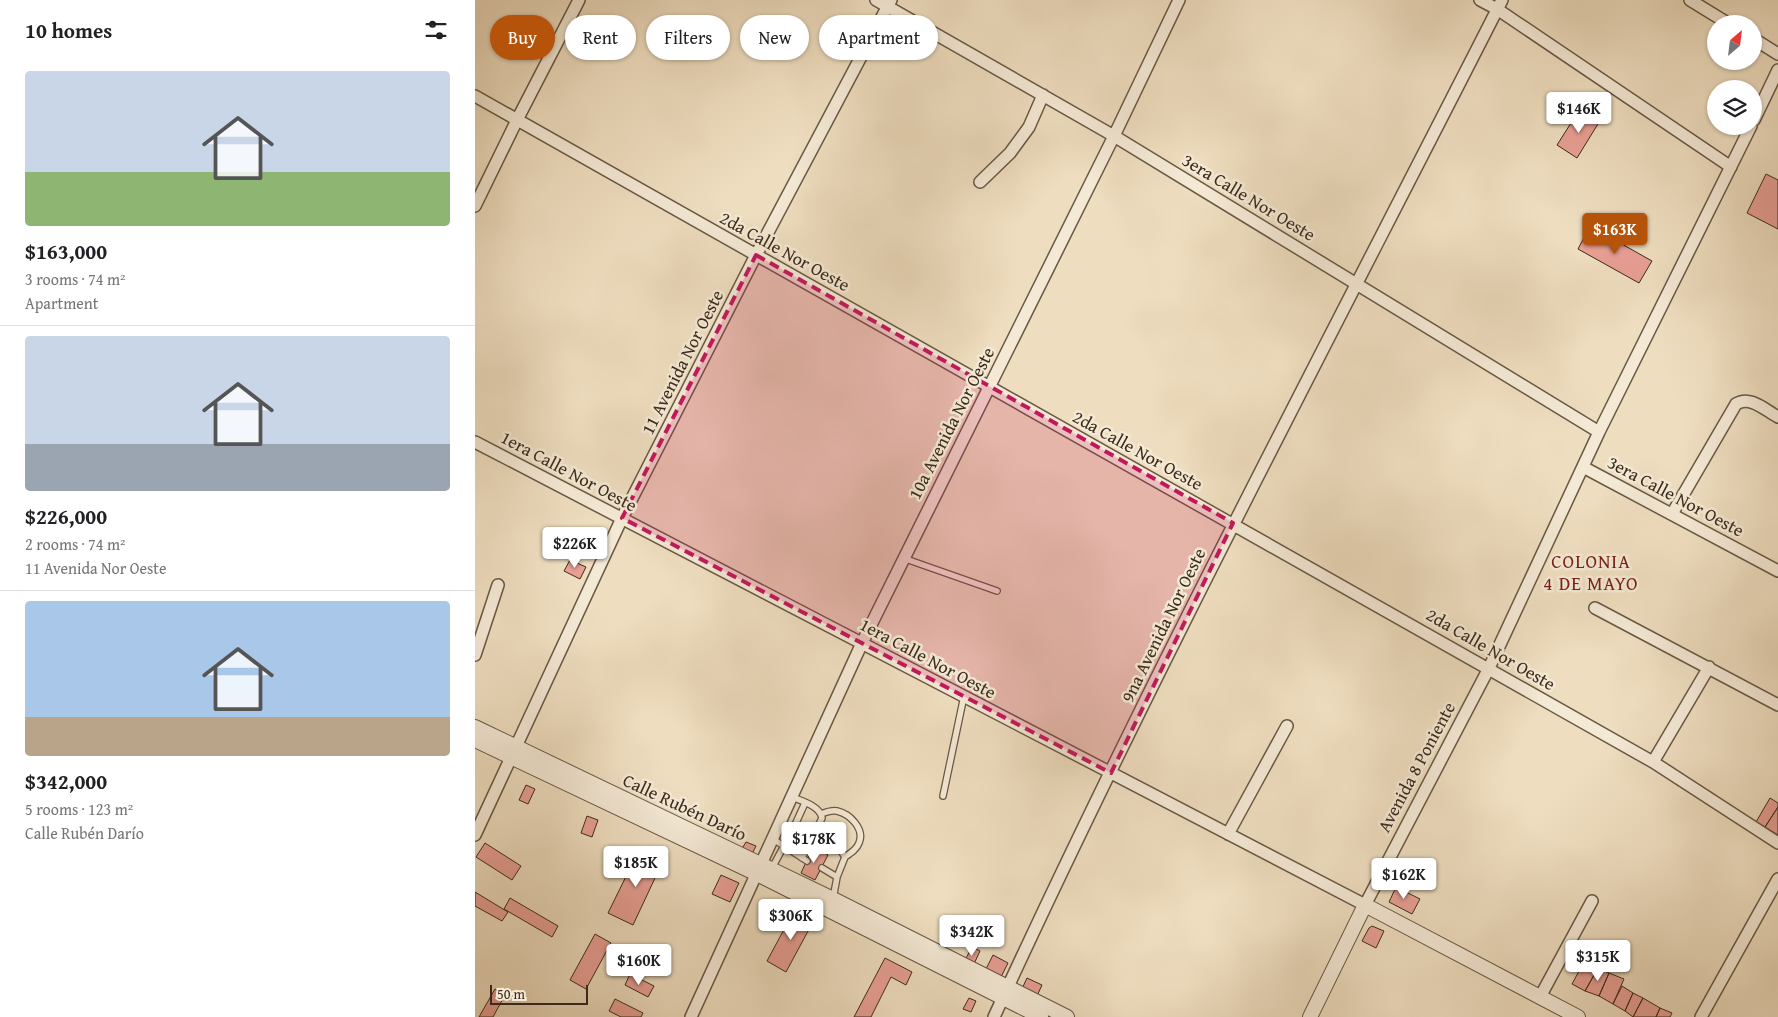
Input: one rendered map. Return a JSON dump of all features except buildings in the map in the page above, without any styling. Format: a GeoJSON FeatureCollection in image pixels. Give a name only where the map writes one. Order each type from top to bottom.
{"type":"FeatureCollection","features":[{"type":"Feature","properties":{"kind":"street"},"geometry":{"type":"LineString","coordinates":[[475,206],[579,0]]}},
{"type":"Feature","properties":{"kind":"street","name":"3era Calle Nor Oeste"},"geometry":{"type":"LineString","coordinates":[[876,0],[889,3],[1114,136],[1599,432]]}},
{"type":"Feature","properties":{"kind":"street","name":"10a Avenida Nor Oeste"},"geometry":{"type":"LineString","coordinates":[[691,1017],[764,872],[773,839],[862,643],[1114,136],[1179,0]]}},
{"type":"Feature","properties":{"kind":"street"},"geometry":{"type":"LineString","coordinates":[[1480,0],[1499,5],[1731,167]]}},
{"type":"Feature","properties":{"kind":"street"},"geometry":{"type":"LineString","coordinates":[[1690,0],[1714,15]]}},
{"type":"Feature","properties":{"kind":"street","name":"11 Avenida Nor Oeste"},"geometry":{"type":"LineString","coordinates":[[475,835],[622,518],[756,255],[889,3]]}},
{"type":"Feature","properties":{"kind":"street","name":"9na Avenida Nor Oeste"},"geometry":{"type":"LineString","coordinates":[[994,1017],[1233,524],[1499,5]]}},
{"type":"Feature","properties":{"kind":"street"},"geometry":{"type":"LineString","coordinates":[[1763,45],[1778,54]]}},
{"type":"Feature","properties":{"kind":"street"},"geometry":{"type":"LineString","coordinates":[[1762,103],[1778,70]]}},
{"type":"Feature","properties":{"kind":"street"},"geometry":{"type":"LineString","coordinates":[[980,182],[1010,153],[1029,127],[1043,95]]}},
{"type":"Feature","properties":{"kind":"street","name":"2da Calle Nor Oeste"},"geometry":{"type":"LineString","coordinates":[[475,96],[1653,762],[1778,843]]}},
{"type":"Feature","properties":{"kind":"street","name":"Avenida 8 Poniente"},"geometry":{"type":"LineString","coordinates":[[1309,1017],[1365,905],[1489,668],[1599,432],[1747,135]]}},
{"type":"Feature","properties":{"kind":"street"},"geometry":{"type":"LineString","coordinates":[[1672,514],[1736,404],[1742,400],[1750,400],[1778,417]]}},
{"type":"Feature","properties":{"kind":"street","name":"1era Calle Nor Oeste"},"geometry":{"type":"LineString","coordinates":[[475,442],[1365,905]]}},
{"type":"Feature","properties":{"kind":"street","name":"3era Calle Nor Oeste"},"geometry":{"type":"LineString","coordinates":[[1583,466],[1778,571]]}},
{"type":"Feature","properties":{"kind":"street"},"geometry":{"type":"LineString","coordinates":[[475,655],[498,585]]}},
{"type":"Feature","properties":{"kind":"street"},"geometry":{"type":"LineString","coordinates":[[1595,608],[1778,705]]}},
{"type":"Feature","properties":{"kind":"street"},"geometry":{"type":"LineString","coordinates":[[1653,762],[1709,668]]}},
{"type":"Feature","properties":{"kind":"street"},"geometry":{"type":"LineString","coordinates":[[1228,834],[1287,726]]}},
{"type":"Feature","properties":{"kind":"street","name":"Calle Rubén Darío"},"geometry":{"type":"LineString","coordinates":[[475,727],[513,751],[594,791],[764,872],[1006,992],[1065,1017]]}},
{"type":"Feature","properties":{"kind":"street","name":"Calle Rubén Darío"},"geometry":{"type":"LineString","coordinates":[[475,740],[513,751]]}},
{"type":"Feature","properties":{"kind":"street"},"geometry":{"type":"LineString","coordinates":[[1701,1017],[1778,879]]}},
{"type":"Feature","properties":{"kind":"street"},"geometry":{"type":"LineString","coordinates":[[1540,997],[1592,901]]}},
{"type":"Feature","properties":{"kind":"street"},"geometry":{"type":"LineString","coordinates":[[1365,905],[1578,1017]]}},
{"type":"Feature","properties":{"kind":"street","name":"Calle Rubén Darío"},"geometry":{"type":"LineString","coordinates":[[1006,992],[1041,1017]]}},
{"type":"Feature","properties":{"kind":"lane"},"geometry":{"type":"LineString","coordinates":[[903,558],[997,591]]}},
{"type":"Feature","properties":{"kind":"lane"},"geometry":{"type":"LineString","coordinates":[[943,796],[964,696]]}},
{"type":"Feature","properties":{"kind":"lane"},"geometry":{"type":"LineString","coordinates":[[773,839],[805,860],[822,818],[817,809],[792,797]]}},
{"type":"Feature","properties":{"kind":"lane"},"geometry":{"type":"LineString","coordinates":[[764,872],[784,847],[805,803]]}},
{"type":"Feature","properties":{"kind":"lane"},"geometry":{"type":"LineString","coordinates":[[821,814],[835,810],[843,813],[853,818],[861,832],[860,843],[853,852],[845,857],[837,877],[831,905]]}},
{"type":"Feature","properties":{"kind":"lane"},"geometry":{"type":"LineString","coordinates":[[794,827],[814,836],[841,852],[845,857]]}},
{"type":"Feature","properties":{"kind":"lane"},"geometry":{"type":"LineString","coordinates":[[822,868],[837,877]]}},
{"type":"Feature","properties":{"kind":"highlighted area"},"geometry":{"type":"Polygon","coordinates":[[[756,255],[1233,523],[1111,773],[622,518],[756,255]]]}},
{"type":"Feature","properties":{"kind":"district","name":"COLONIA 4 DE MAYO"},"geometry":{"type":"Point","coordinates":[1591,572]}}]}
